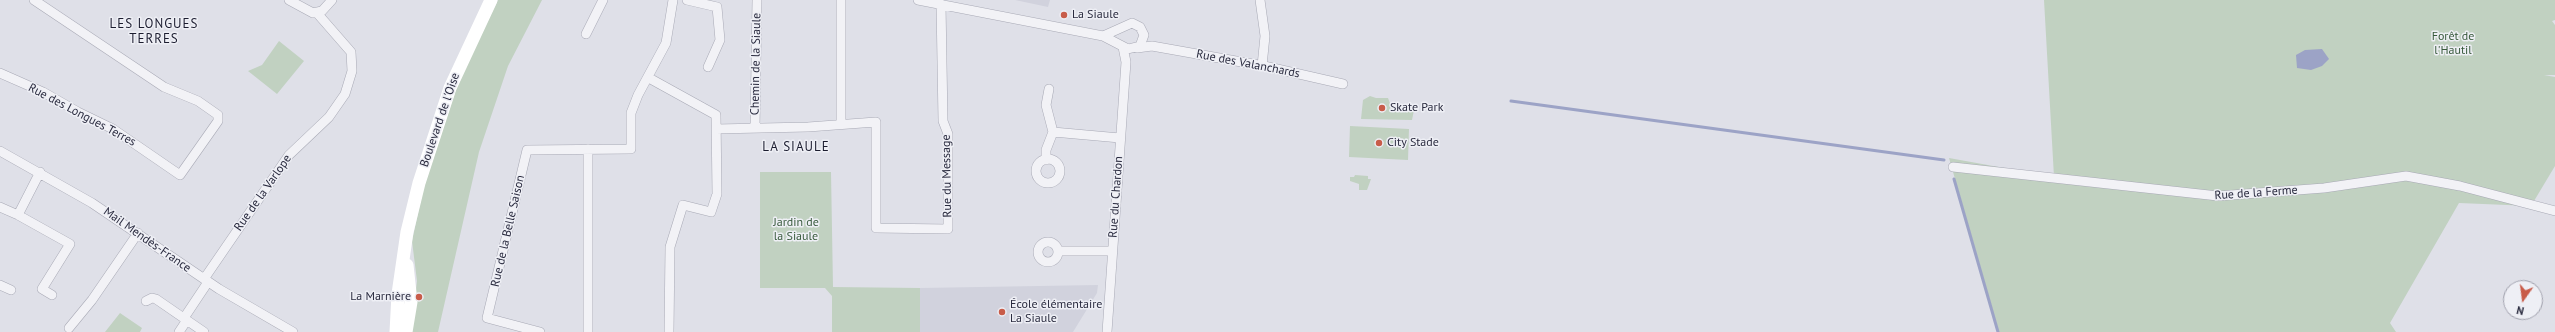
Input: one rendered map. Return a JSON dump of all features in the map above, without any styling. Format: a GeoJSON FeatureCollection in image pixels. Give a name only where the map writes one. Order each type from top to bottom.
{"type":"FeatureCollection","features":[{"type":"Feature","properties":{"kind":"main road","name":"Boulevard de l'Oise"},"geometry":{"type":"LineString","coordinates":[[396,332],[398,294],[419,183],[440,116],[460,62],[491,0]]}},
{"type":"Feature","properties":{"kind":"main road","name":"Boulevard de l'Oise"},"geometry":{"type":"LineString","coordinates":[[406,246],[411,302],[406,332]]}},
{"type":"Feature","properties":{"kind":"street","name":"Rue des Longues Terres"},"geometry":{"type":"LineString","coordinates":[[0,73],[44,92],[78,112],[113,129],[180,175],[218,121],[218,115],[198,102],[164,88],[34,0]]}},
{"type":"Feature","properties":{"kind":"street"},"geometry":{"type":"LineString","coordinates":[[289,0],[305,10],[317,13],[332,0]]}},
{"type":"Feature","properties":{"kind":"street"},"geometry":{"type":"LineString","coordinates":[[586,34],[603,0]]}},
{"type":"Feature","properties":{"kind":"street","name":"Rue de la Belle Saison"},"geometry":{"type":"LineString","coordinates":[[540,332],[487,318],[527,150],[631,149],[631,113],[638,95],[649,78],[666,44],[673,0]]}},
{"type":"Feature","properties":{"kind":"street"},"geometry":{"type":"LineString","coordinates":[[687,0],[717,7],[720,40],[708,67]]}},
{"type":"Feature","properties":{"kind":"street","name":"Chemin de la Siaule"},"geometry":{"type":"LineString","coordinates":[[755,128],[757,0]]}},
{"type":"Feature","properties":{"kind":"street"},"geometry":{"type":"LineString","coordinates":[[716,128],[808,127],[841,123],[841,0]]}},
{"type":"Feature","properties":{"kind":"street"},"geometry":{"type":"LineString","coordinates":[[918,0],[1103,36],[1122,45],[1136,48],[1144,37]]}},
{"type":"Feature","properties":{"kind":"street"},"geometry":{"type":"LineString","coordinates":[[1260,0],[1265,36],[1262,66]]}},
{"type":"Feature","properties":{"kind":"street","name":"Rue du Message"},"geometry":{"type":"LineString","coordinates":[[841,123],[876,122],[876,228],[948,229],[948,134],[943,121],[941,4]]}},
{"type":"Feature","properties":{"kind":"street","name":"Rue de la Varlope"},"geometry":{"type":"LineString","coordinates":[[179,332],[206,280],[289,155],[329,117],[347,88],[353,62],[351,52],[317,13]]}},
{"type":"Feature","properties":{"kind":"street"},"geometry":{"type":"LineString","coordinates":[[1103,36],[1121,28],[1126,24],[1135,24],[1142,30],[1144,37],[1152,46]]}},
{"type":"Feature","properties":{"kind":"street"},"geometry":{"type":"LineString","coordinates":[[1121,28],[1118,36],[1122,45]]}},
{"type":"Feature","properties":{"kind":"street","name":"Rue du Chardon"},"geometry":{"type":"LineString","coordinates":[[1107,332],[1126,62],[1122,45]]}},
{"type":"Feature","properties":{"kind":"street","name":"Rue des Valanchards"},"geometry":{"type":"LineString","coordinates":[[1136,48],[1152,46],[1262,66],[1343,84]]}},
{"type":"Feature","properties":{"kind":"street","name":"Rue du Chardon"},"geometry":{"type":"LineString","coordinates":[[1126,62],[1136,48]]}},
{"type":"Feature","properties":{"kind":"street"},"geometry":{"type":"LineString","coordinates":[[649,78],[716,115],[717,194],[711,212],[682,205],[670,247],[669,332]]}},
{"type":"Feature","properties":{"kind":"street"},"geometry":{"type":"LineString","coordinates":[[1046,160],[1046,150],[1053,132],[1046,106],[1049,89]]}},
{"type":"Feature","properties":{"kind":"street"},"geometry":{"type":"LineString","coordinates":[[1053,132],[1120,138]]}},
{"type":"Feature","properties":{"kind":"street"},"geometry":{"type":"LineString","coordinates":[[588,149],[588,332]]}},
{"type":"Feature","properties":{"kind":"street","name":"Mail Mendès-France"},"geometry":{"type":"LineString","coordinates":[[0,151],[92,202],[206,280],[293,332]]}},
{"type":"Feature","properties":{"kind":"street","name":"Rue de la Ferme"},"geometry":{"type":"LineString","coordinates":[[1953,167],[2218,196],[2252,196],[2324,188],[2406,176],[2466,188],[2555,211]]}},
{"type":"Feature","properties":{"kind":"street"},"geometry":{"type":"LineString","coordinates":[[18,215],[40,172]]}},
{"type":"Feature","properties":{"kind":"street"},"geometry":{"type":"LineString","coordinates":[[0,208],[18,215],[70,244],[42,289],[52,295]]}},
{"type":"Feature","properties":{"kind":"street"},"geometry":{"type":"LineString","coordinates":[[69,328],[92,300],[138,233]]}},
{"type":"Feature","properties":{"kind":"street"},"geometry":{"type":"LineString","coordinates":[[1058,251],[1112,251]]}},
{"type":"Feature","properties":{"kind":"street"},"geometry":{"type":"LineString","coordinates":[[0,285],[11,290]]}},
{"type":"Feature","properties":{"kind":"street"},"geometry":{"type":"LineString","coordinates":[[146,302],[154,298],[204,332]]}},
{"type":"Feature","properties":{"kind":"shaded area"},"geometry":{"type":"Polygon","coordinates":[[[1015,0],[1050,0],[1048,7],[1015,0]]]}},
{"type":"Feature","properties":{"kind":"shaded area","name":"École élémentaire La Siaule"},"geometry":{"type":"Polygon","coordinates":[[[1098,285],[1097,293],[1073,332],[920,332],[920,288],[1098,285]]]}},
{"type":"Feature","properties":{"kind":"green space"},"geometry":{"type":"Polygon","coordinates":[[[498,0],[542,0],[508,66],[479,152],[438,332],[411,332],[417,281],[412,241],[423,190],[458,83],[498,0]]]}},
{"type":"Feature","properties":{"kind":"green space","name":"Forêt de l'Hautil"},"geometry":{"type":"Polygon","coordinates":[[[2044,0],[2555,0],[2555,20],[2552,21],[2555,25],[2555,75],[2544,75],[2555,77],[2555,166],[2531,206],[2459,203],[2390,323],[2396,332],[1999,332],[1949,158],[2054,177],[2044,0]]]}},
{"type":"Feature","properties":{"kind":"green space"},"geometry":{"type":"Polygon","coordinates":[[[279,41],[304,61],[277,94],[248,71],[262,65],[279,41]]]}},
{"type":"Feature","properties":{"kind":"green space","name":"Skate Park"},"geometry":{"type":"Polygon","coordinates":[[[1370,96],[1376,98],[1388,98],[1391,106],[1414,110],[1412,120],[1361,119],[1363,100],[1370,96]]]}},
{"type":"Feature","properties":{"kind":"green space","name":"City Stade"},"geometry":{"type":"Polygon","coordinates":[[[1350,126],[1409,129],[1408,160],[1349,157],[1350,126]]]}},
{"type":"Feature","properties":{"kind":"green space","name":"Jardin de la Siaule"},"geometry":{"type":"Polygon","coordinates":[[[760,172],[831,172],[833,287],[920,288],[920,332],[832,332],[832,296],[825,288],[760,288],[760,172]]]}},
{"type":"Feature","properties":{"kind":"green space"},"geometry":{"type":"Polygon","coordinates":[[[1355,175],[1368,176],[1368,179],[1371,179],[1367,190],[1359,190],[1359,184],[1350,181],[1350,177],[1354,177],[1355,175]]]}},
{"type":"Feature","properties":{"kind":"green space"},"geometry":{"type":"Polygon","coordinates":[[[120,313],[142,328],[140,332],[105,332],[120,313]]]}},
{"type":"Feature","properties":{"kind":"water"},"geometry":{"type":"Polygon","coordinates":[[[2322,49],[2329,59],[2322,66],[2311,70],[2297,68],[2296,55],[2305,50],[2322,49]]]}},
{"type":"Feature","properties":{"kind":"waterway"},"geometry":{"type":"LineString","coordinates":[[1511,101],[1944,160]]}},
{"type":"Feature","properties":{"kind":"waterway"},"geometry":{"type":"LineString","coordinates":[[1954,179],[1998,332]]}},
{"type":"Feature","properties":{"kind":"place","name":"La Siaule"},"geometry":{"type":"Point","coordinates":[1064,15]}},
{"type":"Feature","properties":{"kind":"place","name":"Skate Park"},"geometry":{"type":"Point","coordinates":[1382,108]}},
{"type":"Feature","properties":{"kind":"place","name":"City Stade"},"geometry":{"type":"Point","coordinates":[1379,143]}},
{"type":"Feature","properties":{"kind":"place","name":"La Marnière"},"geometry":{"type":"Point","coordinates":[419,297]}},
{"type":"Feature","properties":{"kind":"place","name":"École élémentaire La Siaule"},"geometry":{"type":"Point","coordinates":[1002,312]}},
{"type":"Feature","properties":{"kind":"district","name":"LES LONGUES TERRES"},"geometry":{"type":"Point","coordinates":[154,32]}},
{"type":"Feature","properties":{"kind":"district","name":"LA SIAULE"},"geometry":{"type":"Point","coordinates":[796,147]}}]}
